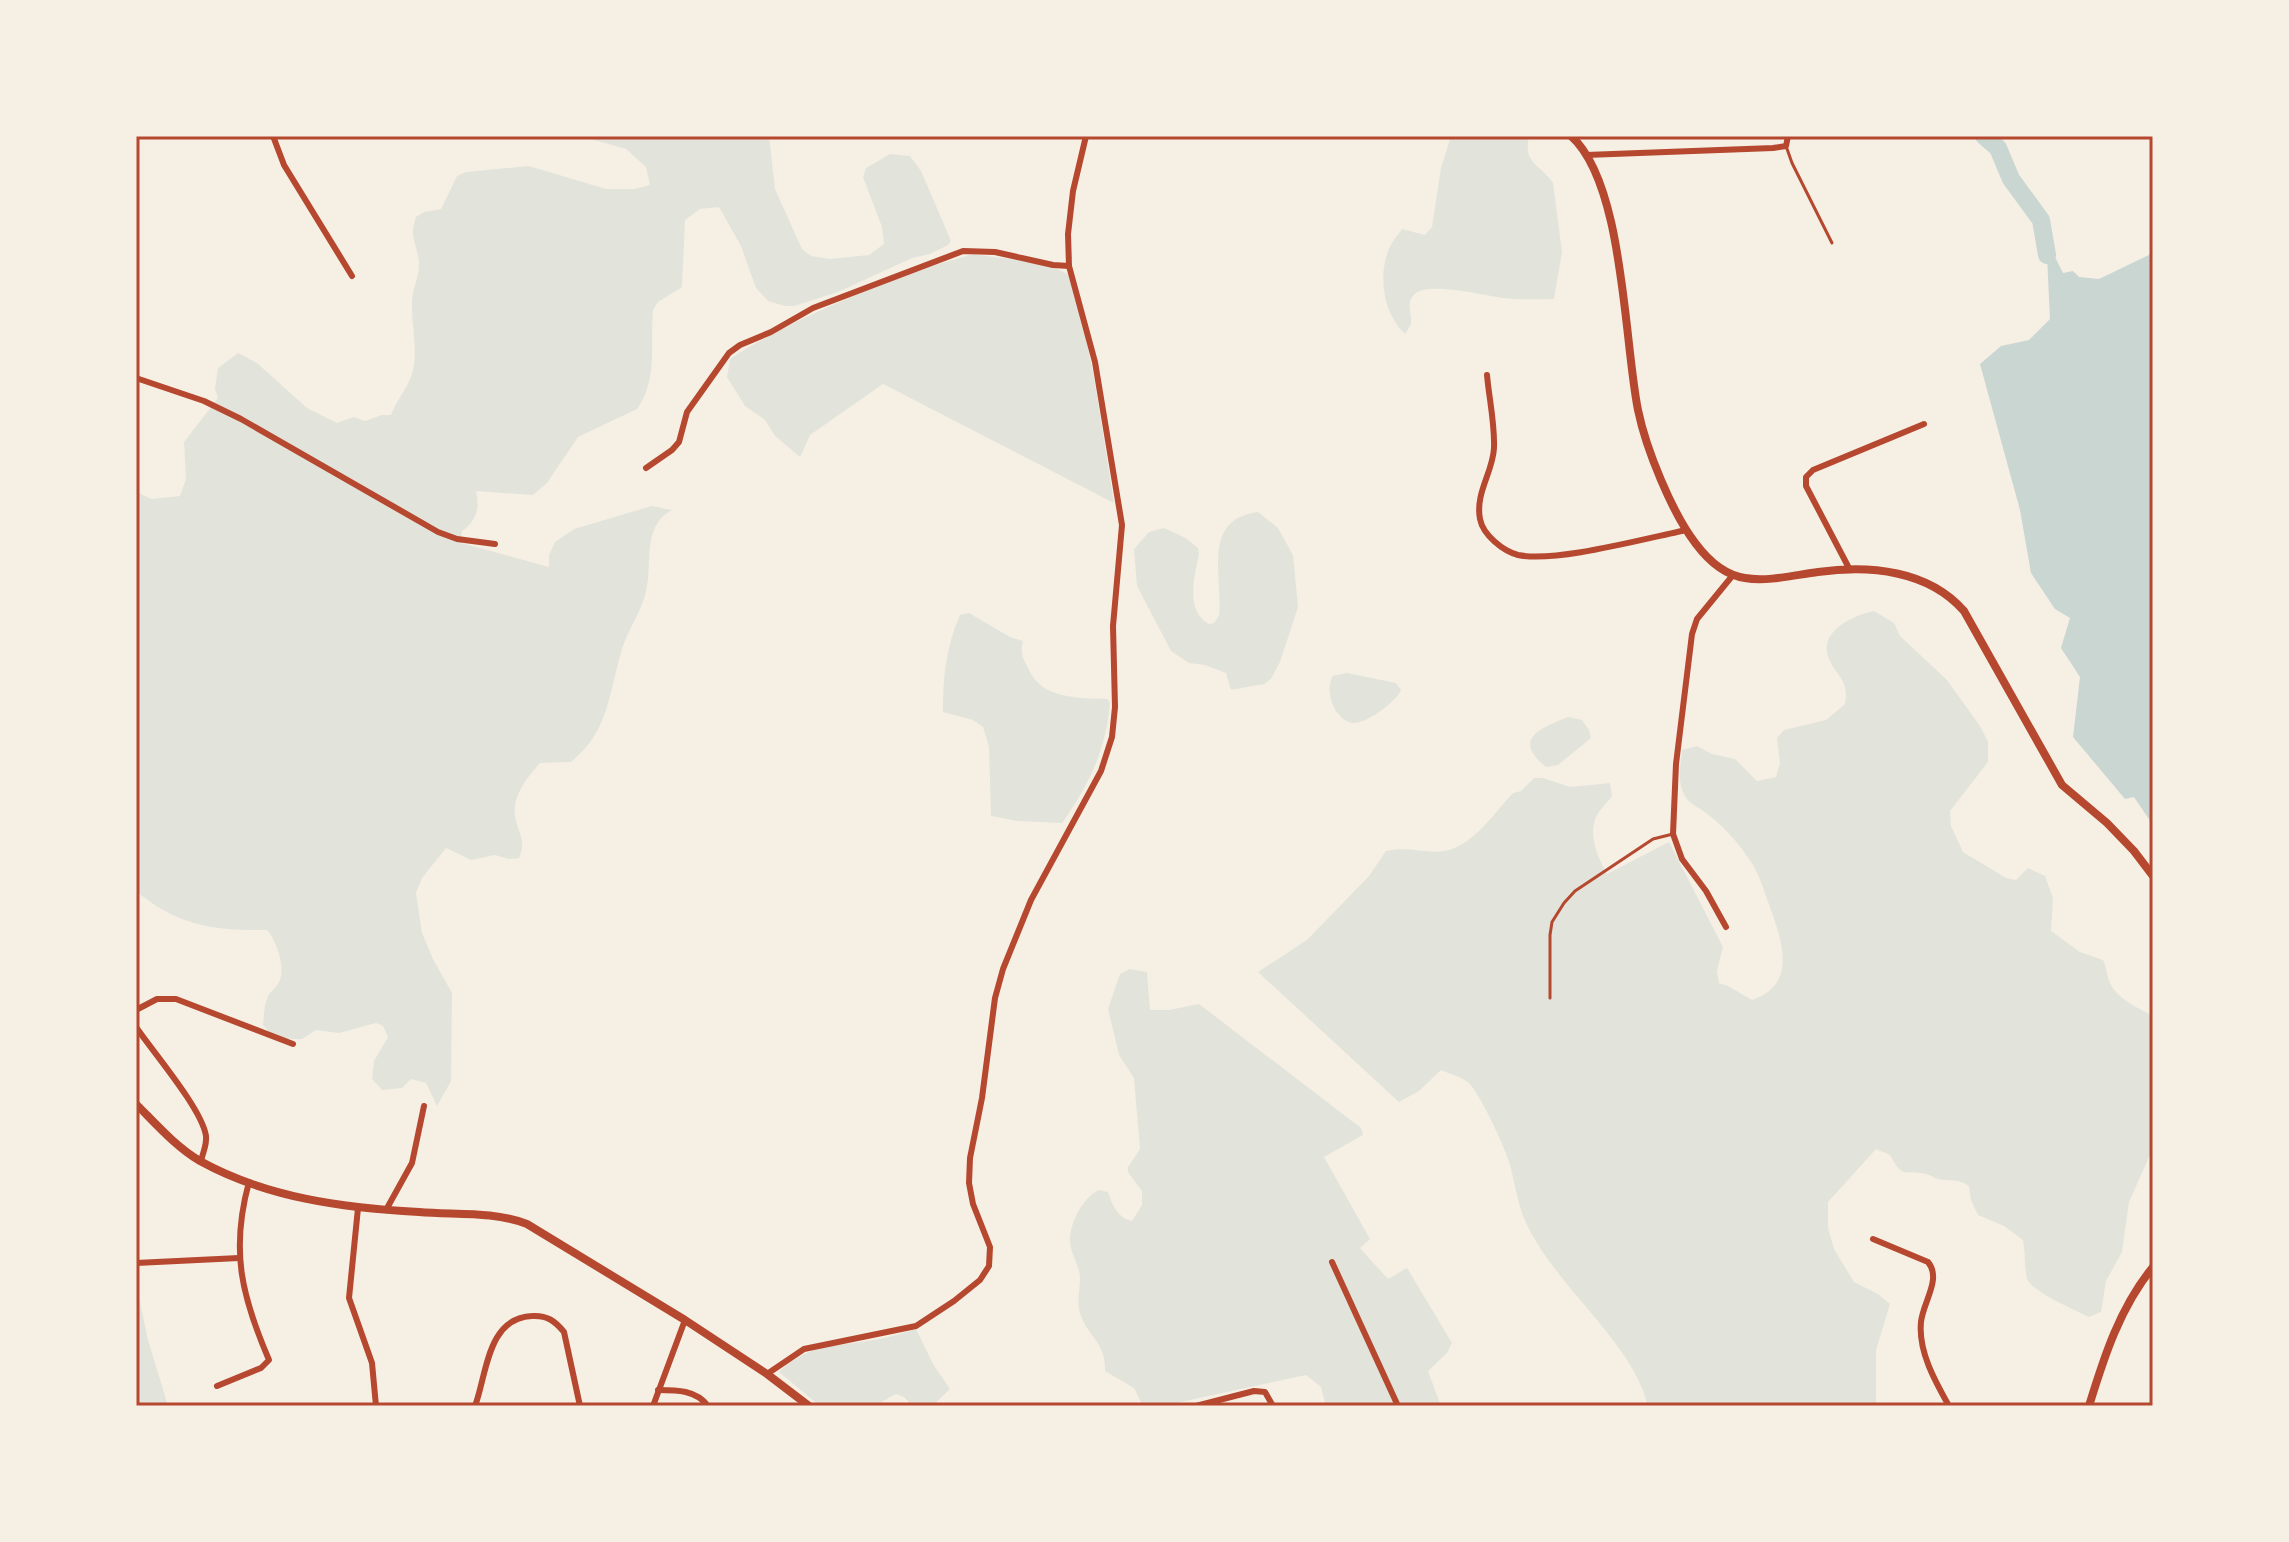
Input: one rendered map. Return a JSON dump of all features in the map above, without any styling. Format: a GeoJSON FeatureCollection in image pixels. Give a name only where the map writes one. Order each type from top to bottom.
{"type":"FeatureCollection","features":[{"type":"Feature","properties":{"kind":"street"},"geometry":{"type":"LineString","coordinates":[[273,136],[284,165],[352,276]]}},
{"type":"Feature","properties":{"kind":"street"},"geometry":{"type":"LineString","coordinates":[[767,1374],[804,1349],[916,1326],[980,1280],[989,1266],[990,1247],[973,1204],[969,1183],[970,1158],[982,1098],[995,998],[1003,969],[1031,900],[1101,771],[1112,737],[1115,707],[1113,626],[1122,525],[1095,362],[1069,266],[1068,234],[1073,191],[1086,136]]}},
{"type":"Feature","properties":{"kind":"street"},"geometry":{"type":"LineString","coordinates":[[1571,136],[1586,155],[1603,190],[1641,422],[1654,461],[1687,530],[1708,558],[1733,575],[1746,579],[1850,570],[1913,577],[1944,590],[1964,611],[2062,785],[2107,823],[2153,876]]}},
{"type":"Feature","properties":{"kind":"street"},"geometry":{"type":"LineString","coordinates":[[1586,155],[1786,146],[1788,136]]}},
{"type":"Feature","properties":{"kind":"street"},"geometry":{"type":"LineString","coordinates":[[646,468],[679,442],[687,412],[729,353],[813,308],[963,251],[995,252],[1069,266]]}},
{"type":"Feature","properties":{"kind":"street"},"geometry":{"type":"LineString","coordinates":[[1487,375],[1494,449],[1482,483],[1480,521],[1494,541],[1505,550],[1519,555],[1564,554],[1687,530]]}},
{"type":"Feature","properties":{"kind":"street"},"geometry":{"type":"LineString","coordinates":[[136,378],[204,401],[241,419],[438,532],[457,539],[495,544]]}},
{"type":"Feature","properties":{"kind":"street"},"geometry":{"type":"LineString","coordinates":[[1850,570],[1806,486],[1806,477],[1813,470],[1924,424]]}},
{"type":"Feature","properties":{"kind":"street"},"geometry":{"type":"LineString","coordinates":[[1726,927],[1706,891],[1682,859],[1673,834],[1676,764],[1692,634],[1697,619],[1733,575]]}},
{"type":"Feature","properties":{"kind":"street"},"geometry":{"type":"LineString","coordinates":[[136,1010],[157,999],[176,999],[293,1044]]}},
{"type":"Feature","properties":{"kind":"street"},"geometry":{"type":"LineString","coordinates":[[136,1027],[204,1126],[206,1145],[201,1161]]}},
{"type":"Feature","properties":{"kind":"street"},"geometry":{"type":"LineString","coordinates":[[136,1104],[173,1140],[201,1161],[249,1182],[307,1200],[358,1208],[515,1219],[547,1235],[685,1320],[809,1406]]}},
{"type":"Feature","properties":{"kind":"street"},"geometry":{"type":"LineString","coordinates":[[386,1210],[412,1163],[424,1106]]}},
{"type":"Feature","properties":{"kind":"street"},"geometry":{"type":"LineString","coordinates":[[217,1386],[261,1368],[269,1360],[249,1312],[239,1258],[249,1182]]}},
{"type":"Feature","properties":{"kind":"street"},"geometry":{"type":"LineString","coordinates":[[358,1208],[349,1298],[372,1363],[376,1406]]}},
{"type":"Feature","properties":{"kind":"street"},"geometry":{"type":"LineString","coordinates":[[1873,1239],[1928,1262],[1934,1269],[1935,1277],[1924,1304],[1922,1345],[1949,1406]]}},
{"type":"Feature","properties":{"kind":"street"},"geometry":{"type":"LineString","coordinates":[[136,1263],[239,1258]]}},
{"type":"Feature","properties":{"kind":"street"},"geometry":{"type":"LineString","coordinates":[[1332,1262],[1398,1406]]}},
{"type":"Feature","properties":{"kind":"street"},"geometry":{"type":"LineString","coordinates":[[2089,1406],[2113,1334],[2153,1267]]}},
{"type":"Feature","properties":{"kind":"street"},"geometry":{"type":"LineString","coordinates":[[475,1406],[495,1338],[513,1319],[535,1315],[556,1322],[564,1332],[580,1406]]}},
{"type":"Feature","properties":{"kind":"street"},"geometry":{"type":"LineString","coordinates":[[653,1406],[685,1320]]}},
{"type":"Feature","properties":{"kind":"street"},"geometry":{"type":"LineString","coordinates":[[658,1390],[697,1395],[708,1406]]}},
{"type":"Feature","properties":{"kind":"street"},"geometry":{"type":"LineString","coordinates":[[1196,1406],[1254,1391],[1265,1392],[1273,1406]]}},
{"type":"Feature","properties":{"kind":"lane"},"geometry":{"type":"LineString","coordinates":[[1786,146],[1832,243]]}},
{"type":"Feature","properties":{"kind":"lane"},"geometry":{"type":"LineString","coordinates":[[1550,998],[1552,922],[1564,903],[1575,891],[1653,839],[1673,834]]}},
{"type":"Feature","properties":{"kind":"shaded area"},"geometry":{"type":"Polygon","coordinates":[[[564,136],[769,136],[775,189],[802,249],[811,256],[830,259],[869,255],[884,244],[882,227],[863,177],[866,168],[890,154],[910,156],[921,171],[951,241],[930,254],[912,258],[838,292],[785,306],[768,301],[756,288],[741,246],[719,207],[700,209],[685,220],[682,287],[658,302],[653,310],[650,374],[644,398],[637,409],[578,437],[547,483],[533,495],[476,491],[476,513],[462,531],[461,543],[549,567],[549,555],[555,542],[574,529],[652,506],[672,510],[662,517],[652,537],[645,595],[623,646],[606,709],[594,737],[571,762],[540,763],[520,789],[515,804],[522,843],[519,858],[495,855],[471,860],[446,848],[422,878],[416,893],[422,933],[452,993],[451,1081],[437,1106],[426,1083],[411,1079],[402,1088],[382,1090],[372,1079],[374,1061],[388,1037],[383,1026],[376,1023],[339,1033],[316,1030],[302,1039],[286,1039],[270,1033],[263,1025],[265,1005],[281,978],[281,963],[267,930],[198,924],[167,912],[136,891],[136,492],[152,499],[180,496],[186,479],[184,442],[218,398],[215,389],[218,368],[238,353],[257,363],[307,408],[337,423],[354,417],[365,421],[391,415],[413,370],[412,302],[419,265],[413,237],[416,217],[441,209],[457,176],[466,172],[529,166],[606,189],[634,189],[650,185],[646,167],[626,149],[591,139],[564,136]]]}},
{"type":"Feature","properties":{"kind":"shaded area"},"geometry":{"type":"Polygon","coordinates":[[[1451,136],[1529,136],[1528,153],[1553,183],[1562,252],[1554,299],[1509,299],[1458,290],[1423,290],[1411,300],[1411,323],[1405,334],[1392,317],[1385,296],[1385,262],[1389,248],[1402,229],[1425,235],[1432,227],[1441,168],[1451,136]]]}},
{"type":"Feature","properties":{"kind":"shaded area"},"geometry":{"type":"Polygon","coordinates":[[[2053,253],[2063,273],[2073,271],[2079,277],[2099,279],[2153,253],[2153,825],[2134,797],[2125,799],[2073,737],[2080,677],[2061,648],[2070,618],[2055,609],[2031,573],[2020,510],[1980,364],[2001,346],[2029,340],[2050,319],[2047,255],[2053,253]]]}},
{"type":"Feature","properties":{"kind":"shaded area"},"geometry":{"type":"Polygon","coordinates":[[[972,254],[1048,264],[1069,275],[1079,304],[1094,377],[1114,503],[883,384],[810,435],[800,457],[775,436],[765,420],[745,406],[727,377],[730,359],[796,322],[913,272],[972,254]]]}},
{"type":"Feature","properties":{"kind":"shaded area"},"geometry":{"type":"Polygon","coordinates":[[[1258,512],[1278,528],[1293,555],[1298,607],[1280,662],[1271,679],[1264,684],[1231,690],[1226,673],[1189,663],[1171,651],[1137,586],[1134,549],[1149,532],[1164,528],[1186,538],[1198,548],[1194,601],[1201,618],[1209,624],[1214,623],[1219,616],[1218,568],[1222,538],[1228,526],[1240,517],[1258,512]]]}},
{"type":"Feature","properties":{"kind":"shaded area"},"geometry":{"type":"Polygon","coordinates":[[[1874,611],[1894,623],[1900,636],[1947,680],[1988,742],[1988,762],[1950,811],[1951,826],[1963,852],[2006,878],[2016,880],[2028,868],[2045,876],[2053,898],[2051,931],[2080,952],[2103,960],[2110,982],[2119,995],[2153,1016],[2153,1148],[2129,1202],[2122,1252],[2106,1281],[2101,1312],[2089,1317],[2031,1284],[2026,1276],[2023,1240],[2004,1226],[1978,1215],[1969,1186],[1927,1174],[1901,1171],[1890,1155],[1876,1149],[1828,1202],[1828,1228],[1834,1249],[1854,1282],[1890,1304],[1876,1350],[1876,1406],[1648,1406],[1627,1360],[1558,1273],[1529,1229],[1503,1147],[1469,1083],[1441,1070],[1419,1091],[1399,1102],[1258,972],[1307,940],[1369,876],[1386,851],[1437,852],[1454,848],[1482,828],[1513,793],[1521,791],[1534,778],[1543,778],[1570,787],[1610,783],[1612,796],[1597,814],[1593,831],[1597,854],[1607,874],[1669,842],[1723,947],[1717,971],[1719,983],[1752,1000],[1766,993],[1776,984],[1783,961],[1779,934],[1770,907],[1757,872],[1742,850],[1721,826],[1685,796],[1680,776],[1682,750],[1697,746],[1712,754],[1735,759],[1757,781],[1776,777],[1780,763],[1777,738],[1784,730],[1826,720],[1845,704],[1844,684],[1829,659],[1828,640],[1840,626],[1874,611]]]}},
{"type":"Feature","properties":{"kind":"shaded area"},"geometry":{"type":"Polygon","coordinates":[[[969,613],[1010,637],[1023,641],[1025,663],[1043,687],[1062,695],[1107,699],[1110,703],[1105,736],[1095,766],[1062,823],[991,816],[989,747],[983,727],[973,720],[943,712],[951,639],[960,615],[969,613]]]}},
{"type":"Feature","properties":{"kind":"shaded area"},"geometry":{"type":"Polygon","coordinates":[[[1347,673],[1396,683],[1401,690],[1394,700],[1374,715],[1360,722],[1348,722],[1333,705],[1330,690],[1333,676],[1347,673]]]}},
{"type":"Feature","properties":{"kind":"shaded area"},"geometry":{"type":"Polygon","coordinates":[[[1568,717],[1582,720],[1591,738],[1558,765],[1546,767],[1536,757],[1530,742],[1540,730],[1568,717]]]}},
{"type":"Feature","properties":{"kind":"shaded area"},"geometry":{"type":"Polygon","coordinates":[[[1129,969],[1147,972],[1150,1010],[1199,1004],[1361,1128],[1363,1135],[1324,1157],[1370,1239],[1360,1248],[1388,1279],[1407,1268],[1452,1343],[1447,1353],[1428,1371],[1441,1406],[1326,1406],[1321,1387],[1306,1375],[1162,1406],[1143,1406],[1134,1388],[1105,1371],[1103,1354],[1080,1311],[1080,1274],[1070,1235],[1083,1205],[1099,1190],[1108,1192],[1116,1210],[1132,1221],[1142,1205],[1142,1191],[1128,1172],[1140,1149],[1134,1078],[1119,1055],[1108,1009],[1120,974],[1129,969]]]}},
{"type":"Feature","properties":{"kind":"shaded area"},"geometry":{"type":"Polygon","coordinates":[[[136,1284],[148,1340],[168,1406],[136,1406],[136,1284]]]}},
{"type":"Feature","properties":{"kind":"shaded area"},"geometry":{"type":"Polygon","coordinates":[[[916,1329],[933,1364],[950,1389],[932,1406],[913,1406],[896,1394],[874,1406],[820,1406],[779,1372],[812,1351],[916,1329]]]}},
{"type":"Feature","properties":{"kind":"waterway"},"geometry":{"type":"LineString","coordinates":[[1984,136],[1998,148],[2011,179],[2041,220],[2047,255]]}}]}
